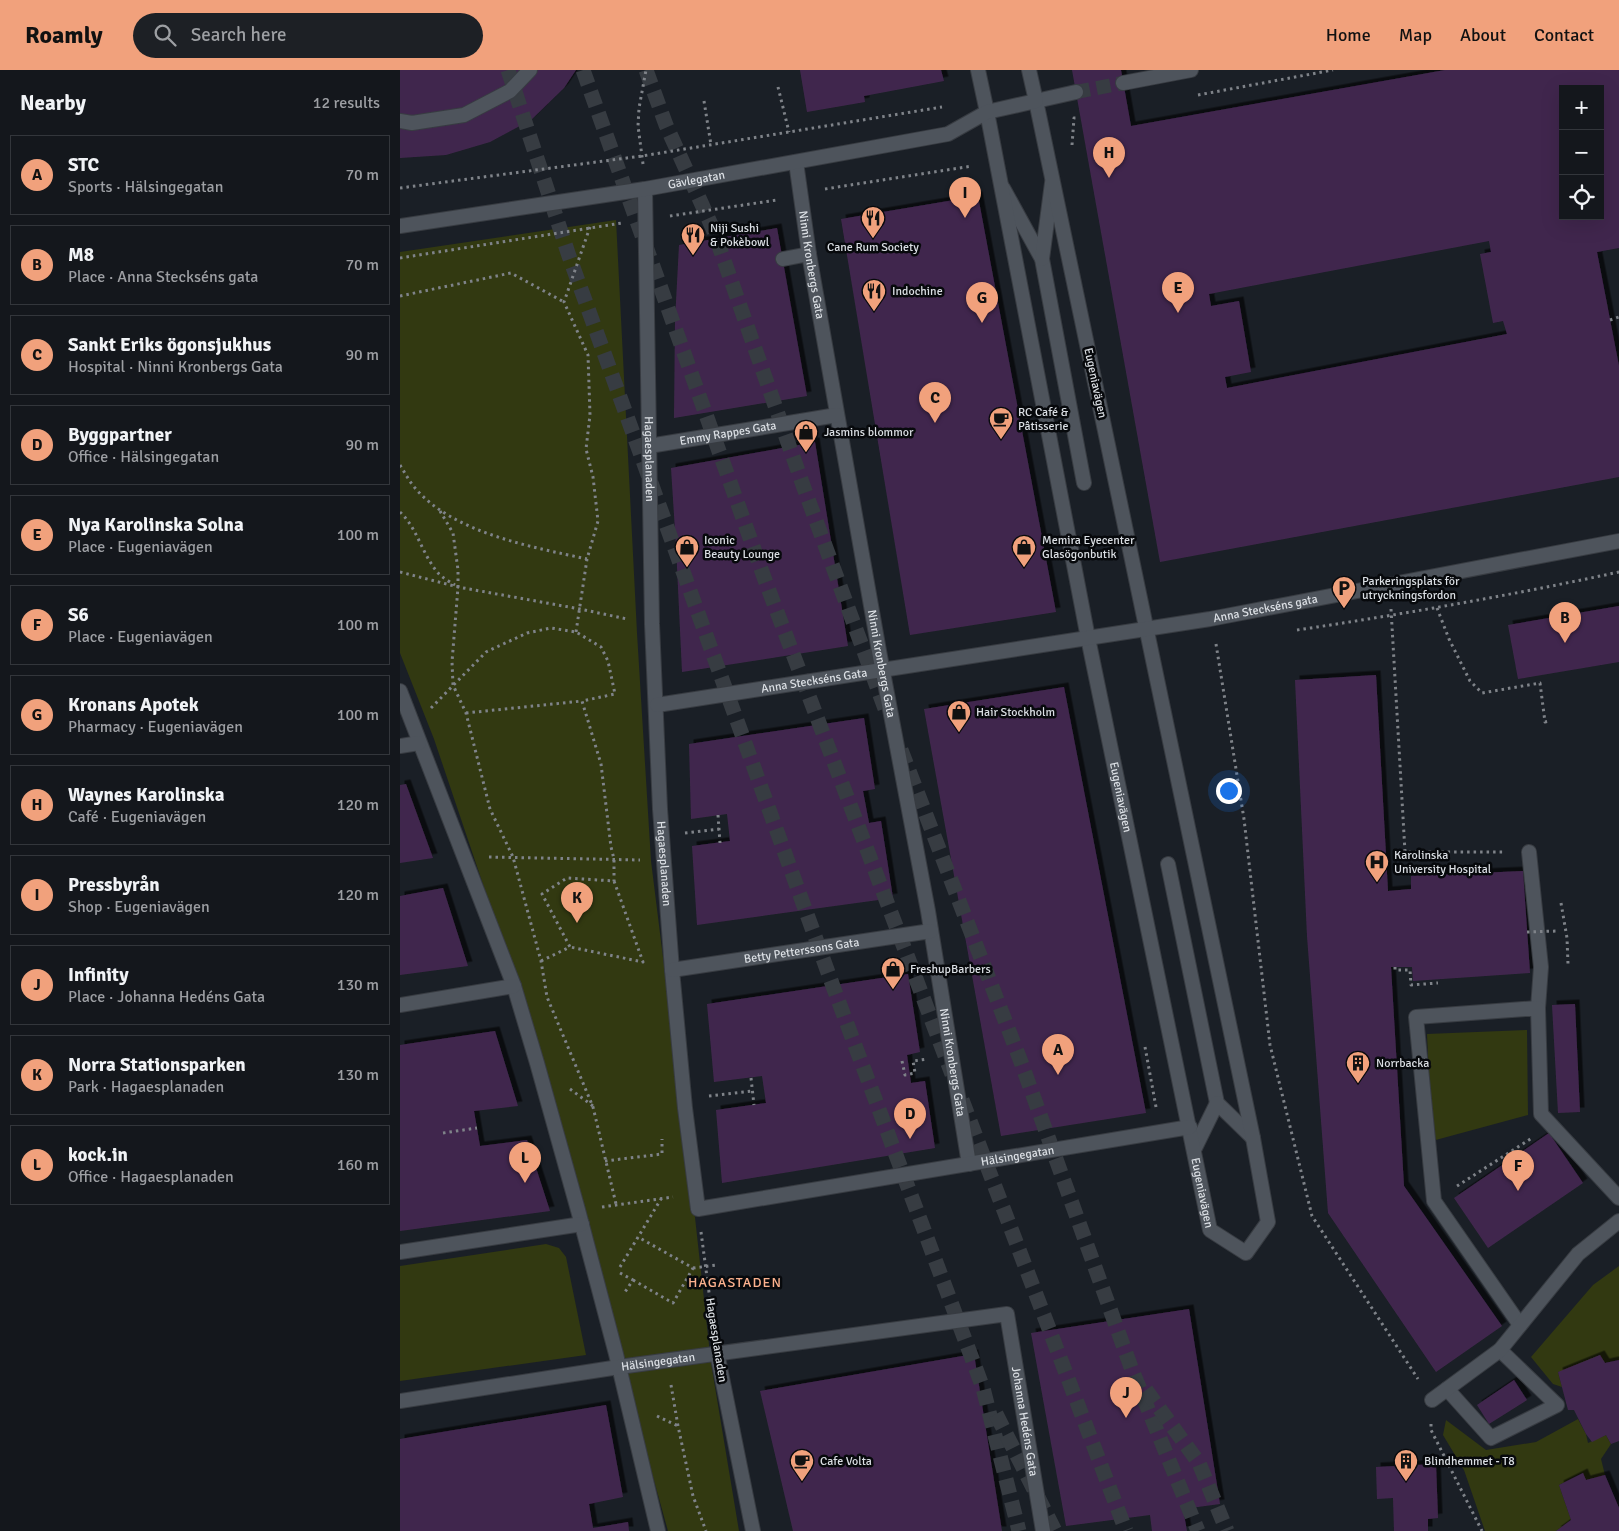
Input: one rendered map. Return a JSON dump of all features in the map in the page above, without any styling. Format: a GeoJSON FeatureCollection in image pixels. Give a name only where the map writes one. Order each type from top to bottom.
{"type":"FeatureCollection","features":[{"type":"Feature","properties":{"kind":"street"},"geometry":{"type":"LineString","coordinates":[[400,120],[412,123],[464,115],[510,91],[530,70]]}},
{"type":"Feature","properties":{"kind":"street","name":"Eugeniavägen"},"geometry":{"type":"LineString","coordinates":[[978,70],[997,160],[1088,638],[1210,1230],[1246,1253],[1268,1222],[1253,1138],[1029,70]]}},
{"type":"Feature","properties":{"kind":"street"},"geometry":{"type":"LineString","coordinates":[[1124,83],[1190,70]]}},
{"type":"Feature","properties":{"kind":"street"},"geometry":{"type":"LineString","coordinates":[[1036,100],[1076,92]]}},
{"type":"Feature","properties":{"kind":"street","name":"Gävlegatan"},"geometry":{"type":"LineString","coordinates":[[400,226],[645,189],[948,134],[987,112],[1036,100]]}},
{"type":"Feature","properties":{"kind":"street","name":"Ninni Kronbergs Gata"},"geometry":{"type":"LineString","coordinates":[[796,162],[809,254],[931,930],[969,1164]]}},
{"type":"Feature","properties":{"kind":"street"},"geometry":{"type":"LineString","coordinates":[[1052,181],[1042,259],[1084,483]]}},
{"type":"Feature","properties":{"kind":"street"},"geometry":{"type":"LineString","coordinates":[[1002,187],[1042,259]]}},
{"type":"Feature","properties":{"kind":"street","name":"Hagaesplanaden"},"geometry":{"type":"LineString","coordinates":[[645,189],[652,624],[657,704],[660,809],[685,1108],[698,1209]]}},
{"type":"Feature","properties":{"kind":"street"},"geometry":{"type":"LineString","coordinates":[[782,259],[809,254]]}},
{"type":"Feature","properties":{"kind":"street","name":"Emmy Rappes Gata"},"geometry":{"type":"LineString","coordinates":[[649,446],[838,415]]}},
{"type":"Feature","properties":{"kind":"street","name":"Anna Steckséns gata"},"geometry":{"type":"LineString","coordinates":[[1088,638],[1210,619],[1619,541]]}},
{"type":"Feature","properties":{"kind":"street","name":"Anna Steckséns Gata"},"geometry":{"type":"LineString","coordinates":[[657,704],[1088,638]]}},
{"type":"Feature","properties":{"kind":"street"},"geometry":{"type":"LineString","coordinates":[[400,691],[514,986],[582,1224],[658,1531]]}},
{"type":"Feature","properties":{"kind":"street"},"geometry":{"type":"LineString","coordinates":[[400,746],[419,743]]}},
{"type":"Feature","properties":{"kind":"street"},"geometry":{"type":"LineString","coordinates":[[1529,852],[1540,967],[1538,1008],[1541,1114],[1619,1198]]}},
{"type":"Feature","properties":{"kind":"street"},"geometry":{"type":"LineString","coordinates":[[1168,864],[1217,1103],[1253,1138]]}},
{"type":"Feature","properties":{"kind":"street","name":"Betty Petterssons Gata"},"geometry":{"type":"LineString","coordinates":[[672,970],[931,930]]}},
{"type":"Feature","properties":{"kind":"street"},"geometry":{"type":"LineString","coordinates":[[400,1005],[514,986]]}},
{"type":"Feature","properties":{"kind":"street"},"geometry":{"type":"LineString","coordinates":[[1520,1325],[1434,1201],[1416,1017],[1538,1008]]}},
{"type":"Feature","properties":{"kind":"street"},"geometry":{"type":"LineString","coordinates":[[1194,1150],[1217,1103]]}},
{"type":"Feature","properties":{"kind":"street","name":"Hälsingegatan"},"geometry":{"type":"LineString","coordinates":[[698,1209],[1190,1127]]}},
{"type":"Feature","properties":{"kind":"street"},"geometry":{"type":"LineString","coordinates":[[1432,1400],[1500,1350],[1578,1254],[1619,1221]]}},
{"type":"Feature","properties":{"kind":"street"},"geometry":{"type":"LineString","coordinates":[[400,1252],[582,1224]]}},
{"type":"Feature","properties":{"kind":"street","name":"Hälsingegatan"},"geometry":{"type":"LineString","coordinates":[[400,1400],[618,1367],[1007,1314]]}},
{"type":"Feature","properties":{"kind":"street","name":"Johanna Hedéns Gata"},"geometry":{"type":"LineString","coordinates":[[1007,1314],[1042,1531]]}},
{"type":"Feature","properties":{"kind":"street"},"geometry":{"type":"LineString","coordinates":[[1447,1389],[1491,1438],[1557,1405],[1500,1350]]}},
{"type":"Feature","properties":{"kind":"street","name":"Hagaesplanaden"},"geometry":{"type":"LineString","coordinates":[[717,1353],[753,1531]]}},
{"type":"Feature","properties":{"kind":"path"},"geometry":{"type":"LineString","coordinates":[[645,189],[645,173],[638,126],[639,108],[646,70]]}},
{"type":"Feature","properties":{"kind":"path"},"geometry":{"type":"LineString","coordinates":[[1196,96],[1333,70]]}},
{"type":"Feature","properties":{"kind":"path"},"geometry":{"type":"LineString","coordinates":[[778,86],[789,132]]}},
{"type":"Feature","properties":{"kind":"path"},"geometry":{"type":"LineString","coordinates":[[704,101],[711,145]]}},
{"type":"Feature","properties":{"kind":"path"},"geometry":{"type":"LineString","coordinates":[[400,188],[642,156],[945,106]]}},
{"type":"Feature","properties":{"kind":"path"},"geometry":{"type":"LineString","coordinates":[[1046,152],[1072,147],[1074,118],[1080,118]]}},
{"type":"Feature","properties":{"kind":"path"},"geometry":{"type":"LineString","coordinates":[[400,258],[801,195],[826,188],[980,165],[997,160]]}},
{"type":"Feature","properties":{"kind":"path"},"geometry":{"type":"LineString","coordinates":[[564,302],[590,227]]}},
{"type":"Feature","properties":{"kind":"path"},"geometry":{"type":"LineString","coordinates":[[400,296],[511,273],[564,302],[588,355],[590,415],[586,449],[593,477],[598,521],[587,559],[576,632]]}},
{"type":"Feature","properties":{"kind":"path"},"geometry":{"type":"LineString","coordinates":[[1610,320],[1619,317]]}},
{"type":"Feature","properties":{"kind":"path"},"geometry":{"type":"LineString","coordinates":[[400,465],[415,488],[440,511],[453,533],[458,570],[452,662],[453,685],[466,713],[490,809],[513,857],[541,961],[548,997],[593,1107],[616,1204]]}},
{"type":"Feature","properties":{"kind":"path"},"geometry":{"type":"LineString","coordinates":[[440,511],[490,535],[587,559]]}},
{"type":"Feature","properties":{"kind":"path"},"geometry":{"type":"LineString","coordinates":[[400,512],[408,520],[423,550],[439,575],[458,587]]}},
{"type":"Feature","properties":{"kind":"path"},"geometry":{"type":"LineString","coordinates":[[400,572],[458,587],[630,620]]}},
{"type":"Feature","properties":{"kind":"path"},"geometry":{"type":"LineString","coordinates":[[1288,631],[1437,608],[1619,572]]}},
{"type":"Feature","properties":{"kind":"path"},"geometry":{"type":"LineString","coordinates":[[1389,586],[1405,852],[1529,852]]}},
{"type":"Feature","properties":{"kind":"path"},"geometry":{"type":"LineString","coordinates":[[1437,608],[1449,640],[1470,681],[1482,693],[1540,683],[1545,722],[1550,721]]}},
{"type":"Feature","properties":{"kind":"path"},"geometry":{"type":"LineString","coordinates":[[1210,619],[1216,644],[1244,819],[1270,1046],[1312,1216],[1432,1400],[1431,1430],[1482,1531]]}},
{"type":"Feature","properties":{"kind":"path"},"geometry":{"type":"LineString","coordinates":[[414,726],[486,652],[527,633],[551,628],[576,632],[601,647],[608,660],[615,694],[582,701],[466,713]]}},
{"type":"Feature","properties":{"kind":"path"},"geometry":{"type":"LineString","coordinates":[[1216,644],[1225,642]]}},
{"type":"Feature","properties":{"kind":"path"},"geometry":{"type":"LineString","coordinates":[[582,701],[601,764],[614,859],[614,880],[645,970]]}},
{"type":"Feature","properties":{"kind":"path"},"geometry":{"type":"LineString","coordinates":[[718,815],[720,843]]}},
{"type":"Feature","properties":{"kind":"path"},"geometry":{"type":"LineString","coordinates":[[682,833],[719,829]]}},
{"type":"Feature","properties":{"kind":"path"},"geometry":{"type":"LineString","coordinates":[[464,856],[641,860]]}},
{"type":"Feature","properties":{"kind":"path"},"geometry":{"type":"LineString","coordinates":[[570,947],[542,894],[567,878],[614,880]]}},
{"type":"Feature","properties":{"kind":"path"},"geometry":{"type":"LineString","coordinates":[[1561,899],[1567,951]]}},
{"type":"Feature","properties":{"kind":"path"},"geometry":{"type":"LineString","coordinates":[[1527,932],[1558,931]]}},
{"type":"Feature","properties":{"kind":"path"},"geometry":{"type":"LineString","coordinates":[[541,961],[570,947],[642,962]]}},
{"type":"Feature","properties":{"kind":"path"},"geometry":{"type":"LineString","coordinates":[[1395,971],[1410,970],[1412,985],[1438,983]]}},
{"type":"Feature","properties":{"kind":"path"},"geometry":{"type":"LineString","coordinates":[[902,1061],[904,1074],[915,1073],[913,1061],[931,1058]]}},
{"type":"Feature","properties":{"kind":"path"},"geometry":{"type":"LineString","coordinates":[[751,1078],[754,1105]]}},
{"type":"Feature","properties":{"kind":"path"},"geometry":{"type":"LineString","coordinates":[[708,1096],[753,1091]]}},
{"type":"Feature","properties":{"kind":"path"},"geometry":{"type":"LineString","coordinates":[[1434,1201],[1552,1125]]}},
{"type":"Feature","properties":{"kind":"path"},"geometry":{"type":"LineString","coordinates":[[443,1133],[477,1128]]}},
{"type":"Feature","properties":{"kind":"path"},"geometry":{"type":"LineString","coordinates":[[605,1161],[662,1154],[662,1135]]}},
{"type":"Feature","properties":{"kind":"path"},"geometry":{"type":"LineString","coordinates":[[601,1207],[677,1197]]}},
{"type":"Feature","properties":{"kind":"path"},"geometry":{"type":"LineString","coordinates":[[660,1199],[617,1272],[674,1303],[692,1268]]}},
{"type":"Feature","properties":{"kind":"path","name":"Hagaesplanaden"},"geometry":{"type":"LineString","coordinates":[[698,1209],[717,1353]]}},
{"type":"Feature","properties":{"kind":"path"},"geometry":{"type":"LineString","coordinates":[[638,1237],[692,1268],[717,1265]]}},
{"type":"Feature","properties":{"kind":"path"},"geometry":{"type":"LineString","coordinates":[[624,1294],[633,1280]]}},
{"type":"Feature","properties":{"kind":"path"},"geometry":{"type":"LineString","coordinates":[[670,1379],[693,1496],[706,1531]]}},
{"type":"Feature","properties":{"kind":"green space"},"geometry":{"type":"Polygon","coordinates":[[[616,220],[637,633],[651,861],[692,1190],[711,1363],[739,1531],[668,1531],[517,985],[434,739],[400,653],[400,252],[616,220]]]}},
{"type":"Feature","properties":{"kind":"green space"},"geometry":{"type":"Polygon","coordinates":[[[1527,1030],[1528,1115],[1432,1141],[1427,1034],[1527,1030]]]}},
{"type":"Feature","properties":{"kind":"green space"},"geometry":{"type":"Polygon","coordinates":[[[546,1244],[559,1248],[566,1257],[586,1355],[400,1381],[400,1266],[546,1244]]]}},
{"type":"Feature","properties":{"kind":"green space"},"geometry":{"type":"Polygon","coordinates":[[[1619,1266],[1619,1360],[1558,1372],[1562,1387],[1553,1384],[1531,1357],[1593,1285],[1619,1266]]]}},
{"type":"Feature","properties":{"kind":"green space"},"geometry":{"type":"Polygon","coordinates":[[[1578,1419],[1586,1434],[1588,1443],[1606,1435],[1611,1444],[1601,1459],[1605,1475],[1586,1480],[1582,1473],[1559,1485],[1571,1520],[1556,1531],[1485,1531],[1464,1470],[1443,1435],[1446,1420],[1486,1450],[1536,1442],[1578,1419]]]}},
{"type":"Feature","properties":{"kind":"building"},"geometry":{"type":"Polygon","coordinates":[[[400,70],[576,70],[564,88],[531,120],[490,142],[446,155],[400,158],[400,70]]]}},
{"type":"Feature","properties":{"kind":"building"},"geometry":{"type":"Polygon","coordinates":[[[800,70],[941,70],[944,81],[864,96],[865,102],[807,112],[800,70]]]}},
{"type":"Feature","properties":{"kind":"building"},"geometry":{"type":"Polygon","coordinates":[[[1072,70],[1121,70],[1131,126],[1445,70],[1619,70],[1619,248],[1597,252],[1619,366],[1619,477],[1160,562],[1072,70]],[[1489,241],[1209,294],[1211,306],[1239,301],[1251,372],[1225,377],[1227,388],[1507,334],[1503,321],[1493,323],[1480,254],[1491,252],[1489,241]]]}},
{"type":"Feature","properties":{"kind":"building"},"geometry":{"type":"Polygon","coordinates":[[[978,196],[1056,612],[910,635],[841,219],[978,196]]]}},
{"type":"Feature","properties":{"kind":"building"},"geometry":{"type":"Polygon","coordinates":[[[777,228],[807,396],[674,418],[675,321],[679,245],[777,228]]]}},
{"type":"Feature","properties":{"kind":"building"},"geometry":{"type":"Polygon","coordinates":[[[815,442],[848,646],[682,672],[671,468],[815,442]]]}},
{"type":"Feature","properties":{"kind":"building"},"geometry":{"type":"Polygon","coordinates":[[[1619,606],[1619,662],[1518,679],[1508,625],[1619,606]]]}},
{"type":"Feature","properties":{"kind":"building","name":"Norrbacka"},"geometry":{"type":"Polygon","coordinates":[[[1376,675],[1388,891],[1411,889],[1411,876],[1523,871],[1530,973],[1413,981],[1412,967],[1391,967],[1404,1186],[1502,1326],[1436,1372],[1328,1213],[1307,936],[1295,680],[1376,675]]]}},
{"type":"Feature","properties":{"kind":"building"},"geometry":{"type":"Polygon","coordinates":[[[1064,687],[1146,1113],[1001,1136],[924,709],[1064,687]]]}},
{"type":"Feature","properties":{"kind":"building"},"geometry":{"type":"Polygon","coordinates":[[[864,718],[875,789],[863,791],[869,823],[881,821],[893,898],[697,925],[692,846],[730,841],[727,814],[691,819],[689,744],[864,718]]]}},
{"type":"Feature","properties":{"kind":"building"},"geometry":{"type":"Polygon","coordinates":[[[406,784],[433,858],[400,863],[400,785],[406,784]]]}},
{"type":"Feature","properties":{"kind":"building"},"geometry":{"type":"Polygon","coordinates":[[[443,888],[468,966],[400,975],[400,896],[443,888]]]}},
{"type":"Feature","properties":{"kind":"building"},"geometry":{"type":"Polygon","coordinates":[[[908,974],[920,1052],[907,1055],[911,1083],[925,1081],[935,1148],[722,1183],[716,1110],[766,1103],[762,1076],[714,1082],[707,1004],[908,974]]]}},
{"type":"Feature","properties":{"kind":"building"},"geometry":{"type":"Polygon","coordinates":[[[1575,1004],[1580,1112],[1558,1113],[1552,1005],[1575,1004]]]}},
{"type":"Feature","properties":{"kind":"building"},"geometry":{"type":"Polygon","coordinates":[[[495,1031],[518,1106],[474,1111],[480,1146],[527,1140],[550,1211],[400,1231],[400,1045],[495,1031]]]}},
{"type":"Feature","properties":{"kind":"building"},"geometry":{"type":"Polygon","coordinates":[[[1549,1133],[1583,1183],[1488,1248],[1454,1198],[1549,1133]]]}},
{"type":"Feature","properties":{"kind":"building"},"geometry":{"type":"Polygon","coordinates":[[[1189,1309],[1220,1504],[1183,1509],[1187,1531],[1152,1531],[1150,1515],[1066,1526],[1031,1333],[1189,1309]]]}},
{"type":"Feature","properties":{"kind":"building"},"geometry":{"type":"Polygon","coordinates":[[[974,1354],[1002,1531],[793,1531],[760,1391],[974,1354]]]}},
{"type":"Feature","properties":{"kind":"building"},"geometry":{"type":"Polygon","coordinates":[[[1600,1355],[1605,1363],[1619,1360],[1619,1441],[1611,1444],[1606,1435],[1592,1442],[1574,1410],[1568,1410],[1558,1372],[1600,1355]]]}},
{"type":"Feature","properties":{"kind":"building"},"geometry":{"type":"Polygon","coordinates":[[[1514,1380],[1527,1400],[1489,1424],[1477,1405],[1514,1380]]]}},
{"type":"Feature","properties":{"kind":"building"},"geometry":{"type":"Polygon","coordinates":[[[606,1405],[623,1497],[589,1504],[593,1528],[628,1522],[629,1531],[400,1531],[400,1439],[606,1405]]]}},
{"type":"Feature","properties":{"kind":"building","name":"Blindhemmet - T8"},"geometry":{"type":"Polygon","coordinates":[[[1436,1464],[1438,1518],[1428,1519],[1428,1531],[1394,1531],[1393,1498],[1377,1499],[1376,1467],[1436,1464]]]}},
{"type":"Feature","properties":{"kind":"building"},"geometry":{"type":"Polygon","coordinates":[[[1583,1473],[1586,1480],[1605,1475],[1619,1508],[1619,1531],[1556,1531],[1571,1520],[1559,1485],[1583,1473]]]}},
{"type":"Feature","properties":{"kind":"tunnel"},"geometry":{"type":"LineString","coordinates":[[508,70],[569,256],[834,989],[983,1388],[1019,1531]]}},
{"type":"Feature","properties":{"kind":"tunnel"},"geometry":{"type":"LineString","coordinates":[[583,70],[765,580],[952,1074]]}},
{"type":"Feature","properties":{"kind":"tunnel"},"geometry":{"type":"LineString","coordinates":[[646,70],[666,125],[713,229],[804,488],[887,714]]}},
{"type":"Feature","properties":{"kind":"tunnel"},"geometry":{"type":"LineString","coordinates":[[1076,92],[1123,83]]}},
{"type":"Feature","properties":{"kind":"tunnel"},"geometry":{"type":"LineString","coordinates":[[901,750],[1021,1062],[1132,1370],[1198,1531]]}},
{"type":"Feature","properties":{"kind":"tunnel"},"geometry":{"type":"LineString","coordinates":[[962,1100],[1126,1531]]}},
{"type":"Feature","properties":{"kind":"tunnel"},"geometry":{"type":"LineString","coordinates":[[1146,1390],[1199,1463],[1227,1531]]}},
{"type":"Feature","properties":{"kind":"tunnel"},"geometry":{"type":"LineString","coordinates":[[996,1414],[1055,1531]]}},
{"type":"Feature","properties":{"kind":"place","name":"Waynes Karolinska"},"geometry":{"type":"Point","coordinates":[1109,178]}},
{"type":"Feature","properties":{"kind":"place","name":"Pressbyrån"},"geometry":{"type":"Point","coordinates":[965,218]}},
{"type":"Feature","properties":{"kind":"place","name":"Cane Rum Society"},"geometry":{"type":"Point","coordinates":[873,239]}},
{"type":"Feature","properties":{"kind":"place","name":"Niji Sushi & Pokèbowl"},"geometry":{"type":"Point","coordinates":[693,256]}},
{"type":"Feature","properties":{"kind":"place","name":"Indochine"},"geometry":{"type":"Point","coordinates":[874,312]}},
{"type":"Feature","properties":{"kind":"place","name":"Nya Karolinska Solna"},"geometry":{"type":"Point","coordinates":[1178,313]}},
{"type":"Feature","properties":{"kind":"place","name":"Kronans Apotek"},"geometry":{"type":"Point","coordinates":[982,323]}},
{"type":"Feature","properties":{"kind":"place","name":"Sankt Eriks ögonsjukhus"},"geometry":{"type":"Point","coordinates":[935,423]}},
{"type":"Feature","properties":{"kind":"place","name":"RC Café & Pâtisserie"},"geometry":{"type":"Point","coordinates":[1001,440]}},
{"type":"Feature","properties":{"kind":"place","name":"Jasmins blommor"},"geometry":{"type":"Point","coordinates":[806,453]}},
{"type":"Feature","properties":{"kind":"place","name":"Iconic Beauty Lounge"},"geometry":{"type":"Point","coordinates":[687,568]}},
{"type":"Feature","properties":{"kind":"place","name":"Memira Eyecenter Glasögonbutik"},"geometry":{"type":"Point","coordinates":[1024,568]}},
{"type":"Feature","properties":{"kind":"place","name":"Parkeringsplats för utryckningsfordon"},"geometry":{"type":"Point","coordinates":[1344,609]}},
{"type":"Feature","properties":{"kind":"place","name":"M8"},"geometry":{"type":"Point","coordinates":[1565,643]}},
{"type":"Feature","properties":{"kind":"place","name":"Hair Stockholm"},"geometry":{"type":"Point","coordinates":[959,733]}},
{"type":"Feature","properties":{"kind":"place","name":"Karolinska University Hospital"},"geometry":{"type":"Point","coordinates":[1377,883]}},
{"type":"Feature","properties":{"kind":"place","name":"Norra Stationsparken"},"geometry":{"type":"Point","coordinates":[577,923]}},
{"type":"Feature","properties":{"kind":"place","name":"FreshupBarbers"},"geometry":{"type":"Point","coordinates":[893,990]}},
{"type":"Feature","properties":{"kind":"place","name":"STC"},"geometry":{"type":"Point","coordinates":[1058,1075]}},
{"type":"Feature","properties":{"kind":"place","name":"Norrbacka"},"geometry":{"type":"Point","coordinates":[1358,1084]}},
{"type":"Feature","properties":{"kind":"place","name":"Byggpartner"},"geometry":{"type":"Point","coordinates":[910,1139]}},
{"type":"Feature","properties":{"kind":"place","name":"kock.in"},"geometry":{"type":"Point","coordinates":[525,1183]}},
{"type":"Feature","properties":{"kind":"place","name":"S6"},"geometry":{"type":"Point","coordinates":[1518,1191]}},
{"type":"Feature","properties":{"kind":"place","name":"Infinity"},"geometry":{"type":"Point","coordinates":[1126,1418]}},
{"type":"Feature","properties":{"kind":"place","name":"Cafe Volta"},"geometry":{"type":"Point","coordinates":[802,1482]}},
{"type":"Feature","properties":{"kind":"place","name":"Blindhemmet - T8"},"geometry":{"type":"Point","coordinates":[1406,1482]}},
{"type":"Feature","properties":{"kind":"district","name":"HAGASTADEN"},"geometry":{"type":"Point","coordinates":[735,1282]}}]}
